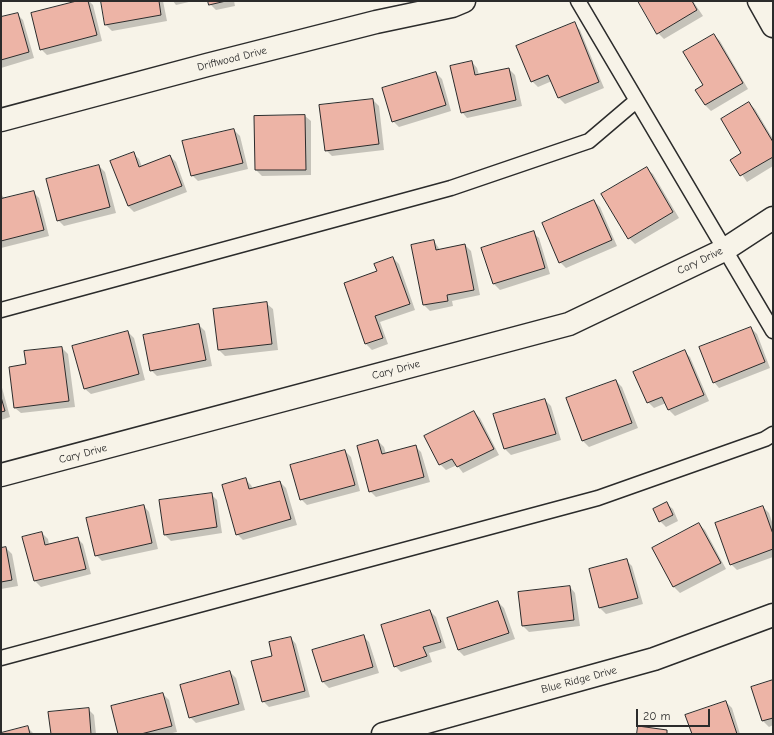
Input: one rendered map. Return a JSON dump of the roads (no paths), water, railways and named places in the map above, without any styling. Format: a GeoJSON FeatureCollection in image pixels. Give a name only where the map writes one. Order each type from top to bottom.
{"type":"FeatureCollection","features":[{"type":"Feature","properties":{"kind":"street","name":"Driftwood Drive"},"geometry":{"type":"LineString","coordinates":[[1,120],[207,65],[376,22],[452,6],[464,1]]}},
{"type":"Feature","properties":{"kind":"street"},"geometry":{"type":"LineString","coordinates":[[759,1],[773,26]]}},
{"type":"Feature","properties":{"kind":"street","name":"Cary Drive"},"geometry":{"type":"LineString","coordinates":[[1,475],[569,324],[724,250],[773,218]]}},
{"type":"Feature","properties":{"kind":"street","name":"Blue Ridge Drive"},"geometry":{"type":"LineString","coordinates":[[382,734],[654,659],[773,615]]}},
{"type":"Feature","properties":{"kind":"lane"},"geometry":{"type":"LineString","coordinates":[[578,1],[773,331]]}},
{"type":"Feature","properties":{"kind":"lane"},"geometry":{"type":"LineString","coordinates":[[1,310],[452,188],[588,141],[636,101]]}},
{"type":"Feature","properties":{"kind":"lane"},"geometry":{"type":"LineString","coordinates":[[1,658],[598,498],[765,439],[773,434]]}}]}
